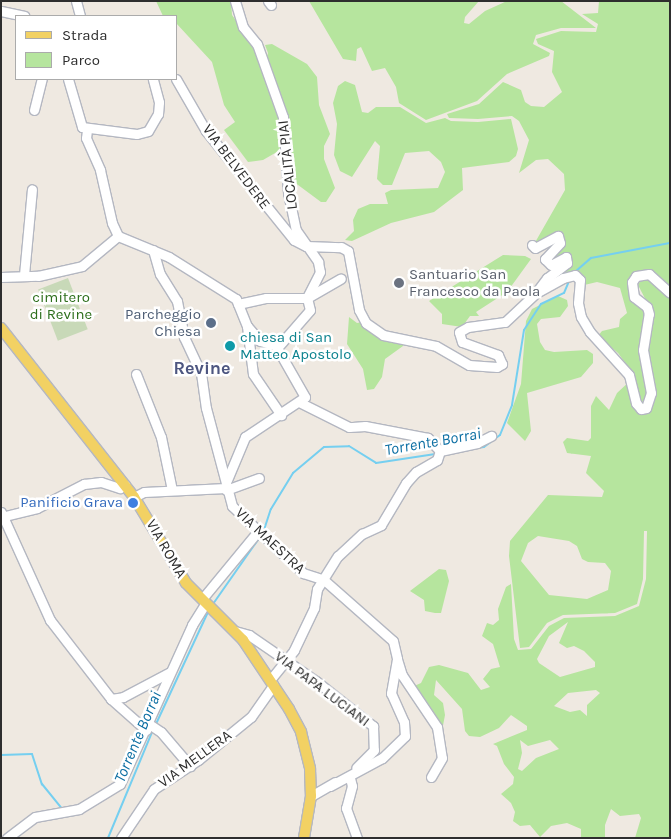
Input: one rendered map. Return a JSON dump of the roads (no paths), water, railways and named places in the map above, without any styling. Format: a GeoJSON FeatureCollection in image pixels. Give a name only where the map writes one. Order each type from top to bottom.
{"type":"FeatureCollection","features":[{"type":"Feature","properties":{"kind":"main road","name":"VIA ROMA"},"geometry":{"type":"LineString","coordinates":[[1,328],[134,497],[178,573],[235,631],[272,683],[303,738],[308,759],[311,796],[304,838]]}},
{"type":"Feature","properties":{"kind":"street"},"geometry":{"type":"LineString","coordinates":[[76,1],[80,15]]}},
{"type":"Feature","properties":{"kind":"street","name":"LOCALITÀ PIAI"},"geometry":{"type":"LineString","coordinates":[[235,1],[243,27],[257,44],[280,106],[288,192],[296,230],[318,262],[320,272],[307,298]]}},
{"type":"Feature","properties":{"kind":"street"},"geometry":{"type":"LineString","coordinates":[[1,11],[19,15]]}},
{"type":"Feature","properties":{"kind":"street"},"geometry":{"type":"LineString","coordinates":[[34,110],[42,80]]}},
{"type":"Feature","properties":{"kind":"street"},"geometry":{"type":"LineString","coordinates":[[68,80],[78,122],[88,130],[131,134],[148,131],[159,108],[154,80]]}},
{"type":"Feature","properties":{"kind":"street","name":"VIA BELVEDERE"},"geometry":{"type":"LineString","coordinates":[[177,80],[206,131],[274,217],[294,240],[306,246]]}},
{"type":"Feature","properties":{"kind":"street"},"geometry":{"type":"LineString","coordinates":[[88,130],[86,138],[100,170],[112,223],[118,236],[153,250],[223,290],[238,304],[247,326],[253,374],[281,415]]}},
{"type":"Feature","properties":{"kind":"street"},"geometry":{"type":"LineString","coordinates":[[24,275],[32,189]]}},
{"type":"Feature","properties":{"kind":"street"},"geometry":{"type":"LineString","coordinates":[[1,277],[38,276],[82,266],[118,236]]}},
{"type":"Feature","properties":{"kind":"street"},"geometry":{"type":"LineString","coordinates":[[306,246],[340,247],[348,251],[356,301],[362,316],[375,332],[436,346],[469,365],[497,367],[502,364],[502,359],[491,350],[462,342],[459,332],[468,327],[505,322],[536,293],[547,278],[566,263],[566,257],[551,265],[545,260],[560,243],[558,236],[535,248],[532,245]]}},
{"type":"Feature","properties":{"kind":"street","name":"VIA MAESTRA"},"geometry":{"type":"LineString","coordinates":[[153,250],[160,274],[177,301],[184,337],[201,373],[206,408],[232,506],[303,573],[322,580],[391,636],[397,659],[391,693],[404,722],[405,736],[385,756],[350,778],[330,786]]}},
{"type":"Feature","properties":{"kind":"street"},"geometry":{"type":"LineString","coordinates":[[536,293],[573,275],[580,280],[578,302],[582,317],[590,332],[628,375],[636,403],[641,409],[650,402],[651,393],[643,350],[649,314],[647,307],[634,296],[632,282],[636,276],[649,274],[670,293]]}},
{"type":"Feature","properties":{"kind":"street"},"geometry":{"type":"LineString","coordinates":[[238,304],[266,298],[307,298],[341,278]]}},
{"type":"Feature","properties":{"kind":"street"},"geometry":{"type":"LineString","coordinates":[[226,486],[245,437],[306,397],[279,355],[278,346],[310,310],[307,298]]}},
{"type":"Feature","properties":{"kind":"street"},"geometry":{"type":"LineString","coordinates":[[247,326],[260,341],[278,346]]}},
{"type":"Feature","properties":{"kind":"street"},"geometry":{"type":"LineString","coordinates":[[136,374],[161,436],[172,490]]}},
{"type":"Feature","properties":{"kind":"street"},"geometry":{"type":"LineString","coordinates":[[299,402],[349,426],[365,426],[428,438],[439,452],[477,443],[490,436]]}},
{"type":"Feature","properties":{"kind":"street","name":"VIA MELLERA"},"geometry":{"type":"LineString","coordinates":[[121,838],[154,789],[190,766],[251,717],[286,661],[314,608],[317,589],[338,556],[354,540],[381,524],[416,472],[437,460],[439,452]]}},
{"type":"Feature","properties":{"kind":"street"},"geometry":{"type":"LineString","coordinates":[[134,497],[144,492],[226,486],[258,478]]}},
{"type":"Feature","properties":{"kind":"street"},"geometry":{"type":"LineString","coordinates":[[125,485],[120,488],[95,481],[84,484],[37,508],[3,514],[50,620],[111,699],[149,726],[162,732],[190,766]]}},
{"type":"Feature","properties":{"kind":"street"},"geometry":{"type":"LineString","coordinates":[[7,838],[35,817],[79,809],[120,784],[149,726],[170,672],[192,625],[206,603],[259,532]]}},
{"type":"Feature","properties":{"kind":"street","name":"VIA PAPA LUCIANI"},"geometry":{"type":"LineString","coordinates":[[235,631],[249,635],[373,726],[374,750],[330,786],[311,796]]}},
{"type":"Feature","properties":{"kind":"street"},"geometry":{"type":"LineString","coordinates":[[397,659],[402,674],[437,727],[442,758],[431,777]]}},
{"type":"Feature","properties":{"kind":"street"},"geometry":{"type":"LineString","coordinates":[[111,699],[123,697],[170,672]]}},
{"type":"Feature","properties":{"kind":"street"},"geometry":{"type":"LineString","coordinates":[[350,778],[352,786],[346,808],[357,838]]}},
{"type":"Feature","properties":{"kind":"waterway","name":"Torrente Borrai"},"geometry":{"type":"LineString","coordinates":[[576,271],[591,258],[670,243]]}},
{"type":"Feature","properties":{"kind":"waterway","name":"Torrente Borrai"},"geometry":{"type":"LineString","coordinates":[[469,449],[484,447],[500,435],[512,405],[524,330],[541,304],[564,293],[570,279]]}},
{"type":"Feature","properties":{"kind":"waterway","name":"Torrente Borrai"},"geometry":{"type":"LineString","coordinates":[[263,533],[271,509],[293,473],[324,447],[349,446],[376,463],[435,454]]}},
{"type":"Feature","properties":{"kind":"waterway","name":"Torrente Borrai"},"geometry":{"type":"LineString","coordinates":[[213,604],[260,537]]}},
{"type":"Feature","properties":{"kind":"waterway","name":"Torrente Borrai"},"geometry":{"type":"LineString","coordinates":[[156,724],[209,610]]}},
{"type":"Feature","properties":{"kind":"waterway","name":"Torrente Borrai"},"geometry":{"type":"LineString","coordinates":[[108,838],[153,730]]}},
{"type":"Feature","properties":{"kind":"waterway"},"geometry":{"type":"LineString","coordinates":[[1,755],[32,754],[42,784],[63,810]]}},
{"type":"Feature","properties":{"kind":"place","name":"Santuario San Francesco da Paola"},"geometry":{"type":"Point","coordinates":[399,283]}},
{"type":"Feature","properties":{"kind":"place","name":"Parcheggio Chiesa"},"geometry":{"type":"Point","coordinates":[211,323]}},
{"type":"Feature","properties":{"kind":"place","name":"chiesa di San Matteo Apostolo"},"geometry":{"type":"Point","coordinates":[230,346]}},
{"type":"Feature","properties":{"kind":"place","name":"Panificio Grava"},"geometry":{"type":"Point","coordinates":[133,503]}},
{"type":"Feature","properties":{"kind":"district","name":"Revine"},"geometry":{"type":"Point","coordinates":[202,368]}},
{"type":"Feature","properties":{"kind":"park label","name":"cimitero di Revine"},"geometry":{"type":"Point","coordinates":[61,306]}}]}
